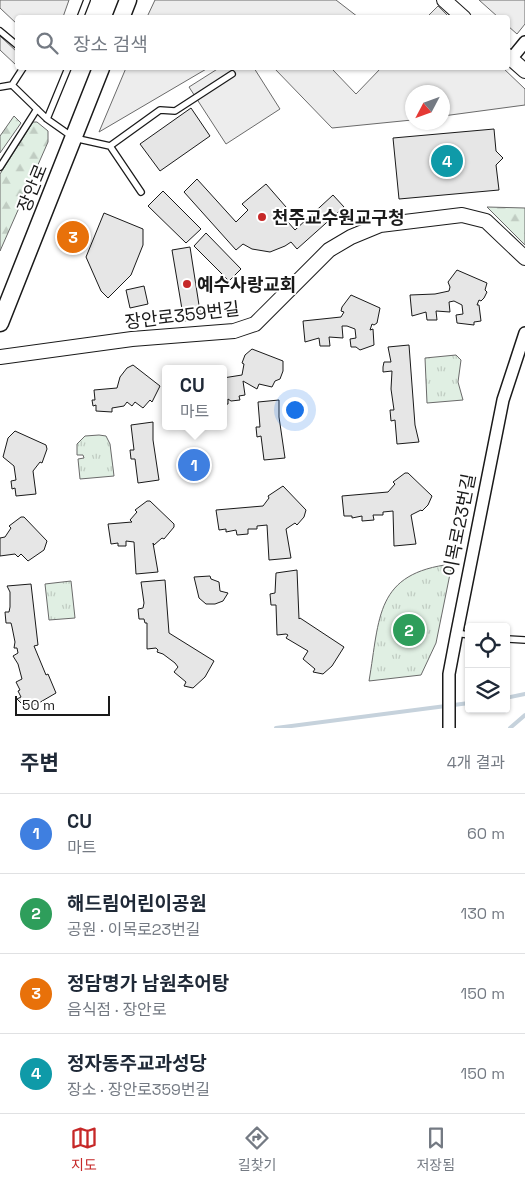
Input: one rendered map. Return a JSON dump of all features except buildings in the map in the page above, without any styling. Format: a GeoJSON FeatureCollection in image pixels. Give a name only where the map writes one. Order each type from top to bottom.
{"type":"FeatureCollection","features":[{"type":"Feature","properties":{"kind":"main road"},"geometry":{"type":"LineString","coordinates":[[122,15],[128,0]]}},
{"type":"Feature","properties":{"kind":"main road","name":"장안로"},"geometry":{"type":"LineString","coordinates":[[0,324],[101,70]]}},
{"type":"Feature","properties":{"kind":"street"},"geometry":{"type":"LineString","coordinates":[[444,0],[461,15]]}},
{"type":"Feature","properties":{"kind":"street"},"geometry":{"type":"LineString","coordinates":[[510,56],[525,42]]}},
{"type":"Feature","properties":{"kind":"street"},"geometry":{"type":"LineString","coordinates":[[510,58],[525,71]]}},
{"type":"Feature","properties":{"kind":"street","name":"장안로359번길"},"geometry":{"type":"LineString","coordinates":[[0,357],[132,339],[234,331],[255,324],[329,250],[351,237],[380,225],[462,215],[486,221],[525,258]]}},
{"type":"Feature","properties":{"kind":"street","name":"이목로23번길"},"geometry":{"type":"LineString","coordinates":[[449,728],[449,674],[456,634],[503,400],[525,333]]}},
{"type":"Feature","properties":{"kind":"lane"},"geometry":{"type":"LineString","coordinates":[[81,15],[87,0]]}},
{"type":"Feature","properties":{"kind":"lane"},"geometry":{"type":"LineString","coordinates":[[0,31],[15,44]]}},
{"type":"Feature","properties":{"kind":"lane"},"geometry":{"type":"LineString","coordinates":[[12,86],[21,70]]}},
{"type":"Feature","properties":{"kind":"lane"},"geometry":{"type":"LineString","coordinates":[[47,119],[67,70]]}},
{"type":"Feature","properties":{"kind":"lane"},"geometry":{"type":"LineString","coordinates":[[110,146],[160,110],[175,110],[232,74]]}},
{"type":"Feature","properties":{"kind":"lane"},"geometry":{"type":"LineString","coordinates":[[0,88],[12,86]]}},
{"type":"Feature","properties":{"kind":"lane"},"geometry":{"type":"LineString","coordinates":[[12,86],[47,119],[74,138],[110,146],[142,192]]}},
{"type":"Feature","properties":{"kind":"lane"},"geometry":{"type":"LineString","coordinates":[[0,166],[37,109]]}},
{"type":"Feature","properties":{"kind":"lane"},"geometry":{"type":"LineString","coordinates":[[456,634],[465,635]]}},
{"type":"Feature","properties":{"kind":"lane"},"geometry":{"type":"LineString","coordinates":[[510,639],[525,640]]}},
{"type":"Feature","properties":{"kind":"green space"},"geometry":{"type":"Polygon","coordinates":[[[14,116],[21,123],[0,153],[0,136],[14,116]]]}},
{"type":"Feature","properties":{"kind":"green space"},"geometry":{"type":"Polygon","coordinates":[[[33,122],[37,122],[48,131],[48,142],[0,251],[0,174],[33,122]]]}},
{"type":"Feature","properties":{"kind":"green space"},"geometry":{"type":"Polygon","coordinates":[[[487,207],[525,208],[525,245],[487,207]]]}},
{"type":"Feature","properties":{"kind":"green space"},"geometry":{"type":"Polygon","coordinates":[[[456,355],[461,360],[458,382],[463,400],[427,403],[425,358],[456,355]]]}},
{"type":"Feature","properties":{"kind":"green space"},"geometry":{"type":"Polygon","coordinates":[[[85,436],[106,436],[110,444],[114,476],[80,479],[78,459],[84,458],[83,455],[77,455],[77,444],[85,436]]]}},
{"type":"Feature","properties":{"kind":"green space"},"geometry":{"type":"Polygon","coordinates":[[[452,564],[436,643],[421,675],[369,681],[380,618],[386,602],[395,588],[408,577],[427,569],[452,564]]]}},
{"type":"Feature","properties":{"kind":"green space"},"geometry":{"type":"Polygon","coordinates":[[[71,581],[75,618],[49,620],[45,584],[71,581]]]}},
{"type":"Feature","properties":{"kind":"shaded area"},"geometry":{"type":"Polygon","coordinates":[[[0,0],[69,0],[64,15],[15,15],[15,22],[0,8],[0,0]]]}},
{"type":"Feature","properties":{"kind":"shaded area"},"geometry":{"type":"Polygon","coordinates":[[[155,0],[336,0],[355,15],[148,15],[155,0]]]}},
{"type":"Feature","properties":{"kind":"shaded area"},"geometry":{"type":"Polygon","coordinates":[[[479,0],[525,0],[525,24],[517,34],[510,28],[510,15],[496,15],[479,0]]]}},
{"type":"Feature","properties":{"kind":"shaded area"},"geometry":{"type":"Polygon","coordinates":[[[438,6],[447,15],[429,15],[438,6]]]}},
{"type":"Feature","properties":{"kind":"shaded area"},"geometry":{"type":"Polygon","coordinates":[[[0,36],[15,50],[15,64],[0,50],[0,36]]]}},
{"type":"Feature","properties":{"kind":"shaded area"},"geometry":{"type":"Polygon","coordinates":[[[125,70],[205,70],[99,132],[125,70]]]}},
{"type":"Feature","properties":{"kind":"shaded area"},"geometry":{"type":"Polygon","coordinates":[[[216,70],[255,70],[280,109],[226,144],[189,87],[216,70]]]}},
{"type":"Feature","properties":{"kind":"shaded area"},"geometry":{"type":"Polygon","coordinates":[[[276,70],[333,70],[356,94],[379,70],[505,70],[525,89],[525,105],[450,115],[450,85],[405,85],[405,121],[332,128],[276,70]]]}},
{"type":"Feature","properties":{"kind":"waterway"},"geometry":{"type":"LineString","coordinates":[[510,697],[525,694]]}},
{"type":"Feature","properties":{"kind":"waterway"},"geometry":{"type":"LineString","coordinates":[[276,728],[465,704]]}},
{"type":"Feature","properties":{"kind":"waterway"},"geometry":{"type":"LineString","coordinates":[[510,728],[525,715]]}},
{"type":"Feature","properties":{"kind":"place","name":"정자동주교과성당"},"geometry":{"type":"Point","coordinates":[447,161]}},
{"type":"Feature","properties":{"kind":"place","name":"천주교수원교구청"},"geometry":{"type":"Point","coordinates":[262,217]}},
{"type":"Feature","properties":{"kind":"place","name":"정담명가 남원추어탕"},"geometry":{"type":"Point","coordinates":[73,237]}},
{"type":"Feature","properties":{"kind":"place","name":"예수사랑교회"},"geometry":{"type":"Point","coordinates":[187,284]}},
{"type":"Feature","properties":{"kind":"place","name":"CU"},"geometry":{"type":"Point","coordinates":[194,465]}},
{"type":"Feature","properties":{"kind":"place","name":"해드림어린이공원"},"geometry":{"type":"Point","coordinates":[409,630]}}]}
